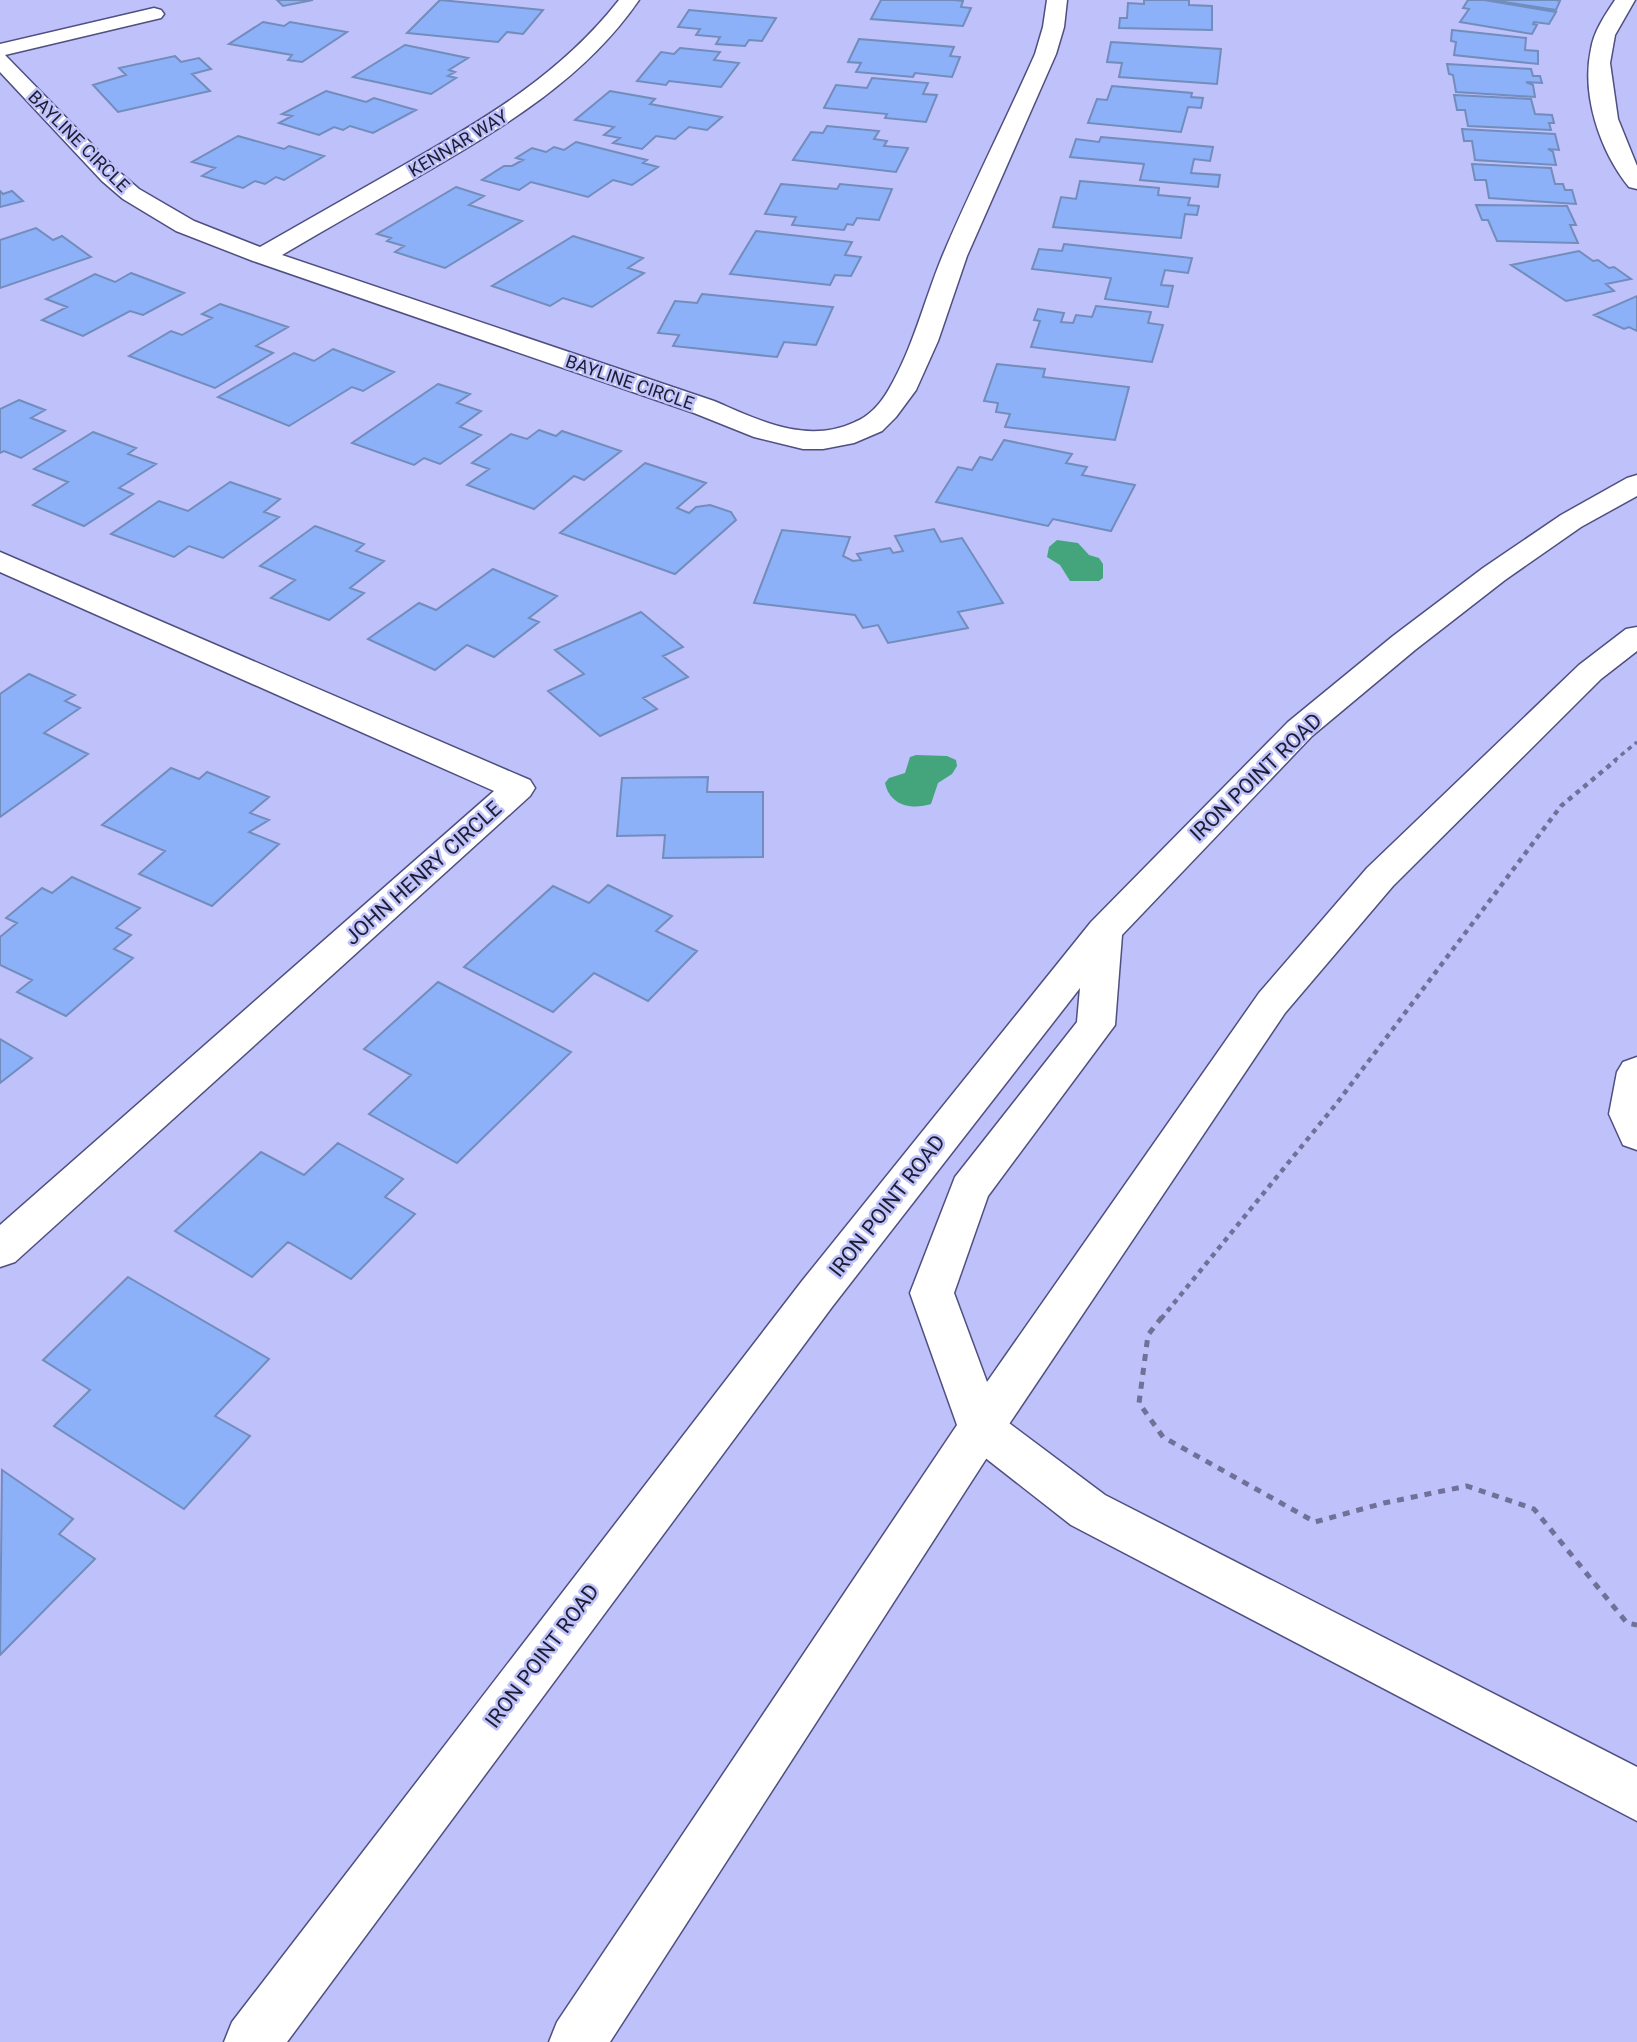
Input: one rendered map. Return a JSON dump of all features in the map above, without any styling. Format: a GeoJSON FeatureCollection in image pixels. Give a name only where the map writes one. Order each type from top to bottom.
{"type":"FeatureCollection","features":[{"type":"Feature","properties":{"kind":"street","name":"KENNAR WAY"},"geometry":{"type":"LineString","coordinates":[[262,256],[476,134],[531,99],[583,57],[608,31],[629,0]]}},
{"type":"Feature","properties":{"kind":"street","name":"BAYLINE CIRCLE"},"geometry":{"type":"LineString","coordinates":[[0,60],[110,176],[131,194],[185,226],[262,256],[704,407],[771,436],[794,441],[840,437],[866,428],[882,418],[911,373],[955,258],[1050,41],[1058,0]]}},
{"type":"Feature","properties":{"kind":"street"},"geometry":{"type":"LineString","coordinates":[[1625,0],[1606,32],[1600,51],[1600,81],[1617,118],[1612,143],[1621,162],[1637,182]]}},
{"type":"Feature","properties":{"kind":"street"},"geometry":{"type":"LineString","coordinates":[[0,50],[154,14]]}},
{"type":"Feature","properties":{"kind":"street","name":"IRON POINT ROAD"},"geometry":{"type":"LineString","coordinates":[[253,2042],[817,1294],[1104,931],[1300,729],[1404,643],[1494,574],[1571,522],[1637,484]]}},
{"type":"Feature","properties":{"kind":"street","name":"JOHN HENRY CIRCLE"},"geometry":{"type":"LineString","coordinates":[[0,561],[518,788],[0,1250]]}},
{"type":"Feature","properties":{"kind":"street"},"geometry":{"type":"LineString","coordinates":[[577,2042],[981,1428],[1272,1003],[1380,877],[1590,672],[1637,636]]}},
{"type":"Feature","properties":{"kind":"street"},"geometry":{"type":"LineString","coordinates":[[1104,931],[1096,1025],[970,1189],[932,1293],[981,1428],[1088,1510],[1637,1795]]}},
{"type":"Feature","properties":{"kind":"street"},"geometry":{"type":"LineString","coordinates":[[1637,1072],[1629,1114],[1637,1135]]}},
{"type":"Feature","properties":{"kind":"path"},"geometry":{"type":"LineString","coordinates":[[1637,742],[1561,806],[1337,1104],[1148,1335],[1139,1403],[1163,1437],[1315,1522],[1384,1503],[1467,1486],[1534,1509],[1627,1623],[1637,1625]]}},
{"type":"Feature","properties":{"kind":"shaded area"},"geometry":{"type":"Polygon","coordinates":[[[1057,540],[1078,543],[1089,555],[1099,558],[1103,564],[1103,578],[1099,581],[1070,581],[1060,565],[1047,557],[1049,547],[1057,540]]]}},
{"type":"Feature","properties":{"kind":"shaded area"},"geometry":{"type":"Polygon","coordinates":[[[947,756],[956,760],[957,766],[952,774],[938,783],[931,804],[909,806],[892,797],[885,783],[889,778],[905,773],[910,757],[947,756]]]}},
{"type":"Feature","properties":{"kind":"building"},"geometry":{"type":"Polygon","coordinates":[[[277,0],[313,0],[283,6],[277,0]]]}},
{"type":"Feature","properties":{"kind":"building"},"geometry":{"type":"Polygon","coordinates":[[[440,0],[543,10],[523,34],[507,32],[498,42],[407,33],[440,0]]]}},
{"type":"Feature","properties":{"kind":"building"},"geometry":{"type":"Polygon","coordinates":[[[881,0],[954,0],[963,1],[961,7],[971,8],[963,26],[871,19],[881,0]]]}},
{"type":"Feature","properties":{"kind":"building"},"geometry":{"type":"Polygon","coordinates":[[[1144,0],[1189,0],[1189,5],[1212,6],[1212,30],[1119,28],[1120,18],[1127,18],[1128,3],[1144,4],[1144,0]]]}},
{"type":"Feature","properties":{"kind":"building"},"geometry":{"type":"Polygon","coordinates":[[[1468,0],[1484,0],[1556,12],[1549,24],[1534,22],[1533,24],[1537,25],[1532,34],[1460,22],[1469,9],[1463,8],[1468,0]]]}},
{"type":"Feature","properties":{"kind":"building"},"geometry":{"type":"Polygon","coordinates":[[[1491,0],[1556,0],[1560,1],[1556,10],[1491,0]]]}},
{"type":"Feature","properties":{"kind":"building"},"geometry":{"type":"Polygon","coordinates":[[[689,10],[776,18],[762,41],[749,40],[745,46],[716,44],[720,37],[696,35],[700,29],[678,27],[689,10]]]}},
{"type":"Feature","properties":{"kind":"building"},"geometry":{"type":"Polygon","coordinates":[[[263,22],[284,26],[290,22],[347,32],[302,62],[288,60],[292,55],[229,44],[263,22]]]}},
{"type":"Feature","properties":{"kind":"building"},"geometry":{"type":"Polygon","coordinates":[[[1452,30],[1526,38],[1525,50],[1538,51],[1538,64],[1454,55],[1456,42],[1451,41],[1452,30]]]}},
{"type":"Feature","properties":{"kind":"building"},"geometry":{"type":"Polygon","coordinates":[[[859,39],[954,47],[950,56],[960,57],[952,77],[856,72],[861,63],[848,62],[859,39]]]}},
{"type":"Feature","properties":{"kind":"building"},"geometry":{"type":"Polygon","coordinates":[[[1111,42],[1221,49],[1217,84],[1119,77],[1122,63],[1107,62],[1111,42]]]}},
{"type":"Feature","properties":{"kind":"building"},"geometry":{"type":"Polygon","coordinates":[[[405,45],[468,58],[449,70],[455,72],[448,76],[456,78],[431,94],[353,77],[405,45]]]}},
{"type":"Feature","properties":{"kind":"building"},"geometry":{"type":"Polygon","coordinates":[[[680,48],[720,52],[714,60],[739,63],[721,87],[669,81],[666,85],[637,81],[661,52],[674,54],[680,48]]]}},
{"type":"Feature","properties":{"kind":"building"},"geometry":{"type":"Polygon","coordinates":[[[175,56],[181,62],[199,58],[211,69],[192,74],[210,91],[118,112],[93,85],[126,75],[119,68],[175,56]]]}},
{"type":"Feature","properties":{"kind":"building"},"geometry":{"type":"Polygon","coordinates":[[[1447,64],[1531,69],[1533,76],[1540,76],[1542,83],[1526,82],[1533,85],[1535,97],[1456,92],[1453,75],[1449,74],[1447,64]]]}},
{"type":"Feature","properties":{"kind":"building"},"geometry":{"type":"Polygon","coordinates":[[[872,78],[928,83],[923,94],[937,95],[926,122],[885,118],[887,114],[824,108],[836,85],[867,88],[872,78]]]}},
{"type":"Feature","properties":{"kind":"building"},"geometry":{"type":"Polygon","coordinates":[[[1112,86],[1192,93],[1191,97],[1203,98],[1201,108],[1188,107],[1181,132],[1088,123],[1097,99],[1107,100],[1112,86]]]}},
{"type":"Feature","properties":{"kind":"building"},"geometry":{"type":"Polygon","coordinates":[[[326,91],[366,102],[374,98],[416,110],[373,133],[350,126],[343,130],[334,127],[319,135],[279,123],[292,116],[282,114],[326,91]]]}},
{"type":"Feature","properties":{"kind":"building"},"geometry":{"type":"Polygon","coordinates":[[[610,91],[655,99],[650,104],[722,117],[707,130],[689,127],[675,139],[656,136],[642,149],[613,143],[620,138],[604,135],[614,127],[575,120],[610,91]]]}},
{"type":"Feature","properties":{"kind":"building"},"geometry":{"type":"Polygon","coordinates":[[[1454,95],[1531,99],[1535,114],[1552,115],[1554,123],[1549,123],[1551,130],[1468,126],[1465,110],[1457,110],[1454,95]]]}},
{"type":"Feature","properties":{"kind":"building"},"geometry":{"type":"Polygon","coordinates":[[[827,126],[879,131],[874,139],[887,141],[884,146],[908,148],[896,172],[793,160],[811,132],[823,133],[827,126]]]}},
{"type":"Feature","properties":{"kind":"building"},"geometry":{"type":"Polygon","coordinates":[[[1462,129],[1555,134],[1559,150],[1548,149],[1553,152],[1556,165],[1475,160],[1472,141],[1464,141],[1462,129]]]}},
{"type":"Feature","properties":{"kind":"building"},"geometry":{"type":"Polygon","coordinates":[[[238,136],[284,149],[289,146],[324,156],[284,180],[276,177],[265,184],[255,181],[243,188],[202,176],[215,168],[192,162],[238,136]]]}},
{"type":"Feature","properties":{"kind":"building"},"geometry":{"type":"Polygon","coordinates":[[[1101,137],[1213,147],[1210,161],[1194,159],[1191,173],[1220,175],[1218,187],[1140,180],[1144,164],[1070,157],[1076,139],[1099,142],[1101,137]]]}},
{"type":"Feature","properties":{"kind":"building"},"geometry":{"type":"Polygon","coordinates":[[[576,142],[647,160],[643,163],[658,167],[632,185],[613,180],[588,197],[531,182],[519,190],[482,180],[504,166],[512,166],[523,160],[516,158],[532,148],[546,152],[554,147],[564,150],[576,142]]]}},
{"type":"Feature","properties":{"kind":"building"},"geometry":{"type":"Polygon","coordinates":[[[1472,164],[1551,168],[1555,184],[1563,184],[1565,190],[1572,190],[1576,204],[1489,198],[1486,180],[1475,180],[1472,164]]]}},
{"type":"Feature","properties":{"kind":"building"},"geometry":{"type":"Polygon","coordinates":[[[1080,181],[1159,188],[1158,195],[1190,198],[1188,205],[1199,206],[1197,215],[1185,214],[1181,238],[1053,227],[1061,197],[1076,199],[1080,181]]]}},
{"type":"Feature","properties":{"kind":"building"},"geometry":{"type":"Polygon","coordinates":[[[781,184],[837,189],[840,184],[892,189],[879,220],[857,218],[853,225],[847,224],[844,230],[792,225],[796,217],[765,214],[781,184]]]}},
{"type":"Feature","properties":{"kind":"building"},"geometry":{"type":"Polygon","coordinates":[[[456,187],[484,196],[469,205],[522,221],[445,268],[395,252],[404,246],[387,241],[391,238],[377,234],[456,187]]]}},
{"type":"Feature","properties":{"kind":"building"},"geometry":{"type":"Polygon","coordinates":[[[0,191],[3,194],[12,191],[23,201],[0,207],[0,191]]]}},
{"type":"Feature","properties":{"kind":"building"},"geometry":{"type":"Polygon","coordinates":[[[1476,205],[1567,206],[1576,225],[1570,225],[1578,243],[1497,241],[1488,220],[1482,220],[1476,205]]]}},
{"type":"Feature","properties":{"kind":"building"},"geometry":{"type":"Polygon","coordinates":[[[36,228],[53,240],[62,236],[91,257],[0,288],[0,240],[36,228]]]}},
{"type":"Feature","properties":{"kind":"building"},"geometry":{"type":"Polygon","coordinates":[[[756,231],[852,242],[845,255],[861,257],[851,276],[835,275],[830,285],[730,274],[756,231]]]}},
{"type":"Feature","properties":{"kind":"building"},"geometry":{"type":"Polygon","coordinates":[[[573,236],[643,258],[628,268],[644,273],[592,307],[563,298],[550,306],[492,286],[573,236]]]}},
{"type":"Feature","properties":{"kind":"building"},"geometry":{"type":"Polygon","coordinates":[[[1064,244],[1192,258],[1188,273],[1165,270],[1161,285],[1173,286],[1168,307],[1105,299],[1111,278],[1032,269],[1039,249],[1062,251],[1064,244]]]}},
{"type":"Feature","properties":{"kind":"building"},"geometry":{"type":"Polygon","coordinates":[[[1579,251],[1593,261],[1598,260],[1609,268],[1614,267],[1631,279],[1606,284],[1614,291],[1566,301],[1511,265],[1579,251]]]}},
{"type":"Feature","properties":{"kind":"building"},"geometry":{"type":"Polygon","coordinates":[[[131,273],[184,293],[143,315],[130,311],[83,336],[42,320],[67,307],[46,299],[95,274],[115,282],[131,273]]]}},
{"type":"Feature","properties":{"kind":"building"},"geometry":{"type":"Polygon","coordinates":[[[702,294],[833,307],[816,345],[784,342],[777,357],[673,346],[679,335],[658,333],[675,301],[697,303],[702,294]]]}},
{"type":"Feature","properties":{"kind":"building"},"geometry":{"type":"Polygon","coordinates":[[[1637,296],[1637,331],[1629,327],[1624,329],[1594,315],[1637,296]]]}},
{"type":"Feature","properties":{"kind":"building"},"geometry":{"type":"Polygon","coordinates":[[[220,304],[288,327],[256,346],[273,353],[215,388],[129,356],[171,331],[182,335],[212,318],[202,314],[220,304]]]}},
{"type":"Feature","properties":{"kind":"building"},"geometry":{"type":"Polygon","coordinates":[[[1096,306],[1151,312],[1148,323],[1163,325],[1152,362],[1031,347],[1040,321],[1034,320],[1038,309],[1064,313],[1061,322],[1073,323],[1076,315],[1092,317],[1096,306]]]}},
{"type":"Feature","properties":{"kind":"building"},"geometry":{"type":"Polygon","coordinates":[[[333,349],[394,372],[363,391],[352,387],[289,426],[218,397],[294,353],[314,361],[333,349]]]}},
{"type":"Feature","properties":{"kind":"building"},"geometry":{"type":"Polygon","coordinates":[[[997,364],[1045,369],[1043,377],[1129,387],[1115,440],[1005,427],[1010,414],[996,412],[998,403],[984,401],[997,364]]]}},
{"type":"Feature","properties":{"kind":"building"},"geometry":{"type":"Polygon","coordinates":[[[438,384],[470,394],[457,403],[481,411],[460,427],[481,435],[440,464],[424,458],[414,465],[352,443],[438,384]]]}},
{"type":"Feature","properties":{"kind":"building"},"geometry":{"type":"Polygon","coordinates":[[[19,400],[45,410],[31,418],[65,431],[21,458],[4,451],[0,453],[0,409],[19,400]]]}},
{"type":"Feature","properties":{"kind":"building"},"geometry":{"type":"Polygon","coordinates":[[[539,430],[556,436],[562,431],[621,451],[584,480],[574,476],[534,509],[467,485],[489,469],[472,463],[511,434],[527,439],[539,430]]]}},
{"type":"Feature","properties":{"kind":"building"},"geometry":{"type":"Polygon","coordinates":[[[93,432],[136,448],[128,454],[156,464],[119,488],[133,494],[84,526],[33,505],[68,482],[34,469],[93,432]]]}},
{"type":"Feature","properties":{"kind":"building"},"geometry":{"type":"Polygon","coordinates":[[[1004,440],[1072,454],[1066,463],[1087,467],[1082,475],[1135,485],[1111,531],[1053,519],[1048,526],[936,502],[958,467],[972,470],[980,457],[992,460],[1004,440]]]}},
{"type":"Feature","properties":{"kind":"building"},"geometry":{"type":"Polygon","coordinates":[[[645,463],[706,483],[677,508],[689,513],[696,507],[710,505],[731,512],[736,520],[675,574],[560,533],[645,463]]]}},
{"type":"Feature","properties":{"kind":"building"},"geometry":{"type":"Polygon","coordinates":[[[230,482],[280,499],[264,512],[279,517],[223,558],[189,546],[174,557],[111,534],[159,501],[188,511],[230,482]]]}},
{"type":"Feature","properties":{"kind":"building"},"geometry":{"type":"Polygon","coordinates":[[[315,526],[364,544],[356,551],[384,561],[350,588],[364,593],[329,620],[271,598],[295,580],[260,566],[315,526]]]}},
{"type":"Feature","properties":{"kind":"building"},"geometry":{"type":"Polygon","coordinates":[[[934,529],[941,542],[962,538],[1003,603],[958,612],[968,628],[888,643],[878,625],[863,628],[855,615],[754,603],[782,530],[850,537],[843,556],[853,561],[861,560],[857,554],[890,548],[893,553],[903,551],[895,536],[934,529]]]}},
{"type":"Feature","properties":{"kind":"building"},"geometry":{"type":"Polygon","coordinates":[[[493,569],[557,596],[529,618],[539,622],[494,657],[467,645],[435,670],[368,639],[419,603],[436,610],[493,569]]]}},
{"type":"Feature","properties":{"kind":"building"},"geometry":{"type":"Polygon","coordinates":[[[641,612],[683,647],[663,656],[688,677],[643,698],[657,709],[600,736],[548,691],[584,674],[555,650],[641,612]]]}},
{"type":"Feature","properties":{"kind":"building"},"geometry":{"type":"Polygon","coordinates":[[[29,674],[75,695],[65,701],[80,708],[44,733],[88,754],[0,817],[0,694],[29,674]]]}},
{"type":"Feature","properties":{"kind":"building"},"geometry":{"type":"Polygon","coordinates":[[[171,768],[199,779],[207,772],[269,797],[250,813],[269,820],[249,832],[279,844],[212,906],[139,874],[165,851],[102,825],[171,768]]]}},
{"type":"Feature","properties":{"kind":"building"},"geometry":{"type":"Polygon","coordinates":[[[708,777],[707,792],[763,792],[763,857],[663,858],[665,835],[617,836],[622,778],[708,777]]]}},
{"type":"Feature","properties":{"kind":"building"},"geometry":{"type":"Polygon","coordinates":[[[72,877],[140,908],[116,928],[131,935],[114,949],[133,958],[66,1016],[17,992],[32,980],[0,965],[0,937],[17,923],[6,918],[42,888],[52,893],[72,877]]]}},
{"type":"Feature","properties":{"kind":"building"},"geometry":{"type":"Polygon","coordinates":[[[608,885],[672,916],[656,931],[697,951],[648,1001],[594,973],[553,1012],[464,967],[553,886],[589,903],[608,885]]]}},
{"type":"Feature","properties":{"kind":"building"},"geometry":{"type":"Polygon","coordinates":[[[438,982],[571,1052],[457,1163],[369,1114],[411,1075],[364,1049],[438,982]]]}},
{"type":"Feature","properties":{"kind":"building"},"geometry":{"type":"Polygon","coordinates":[[[0,1039],[32,1058],[0,1083],[0,1039]]]}},
{"type":"Feature","properties":{"kind":"building"},"geometry":{"type":"Polygon","coordinates":[[[338,1143],[403,1179],[385,1197],[415,1214],[351,1279],[288,1242],[252,1277],[175,1231],[261,1152],[304,1175],[338,1143]]]}},
{"type":"Feature","properties":{"kind":"building"},"geometry":{"type":"Polygon","coordinates":[[[128,1277],[269,1359],[215,1416],[250,1436],[184,1509],[54,1426],[90,1390],[43,1360],[128,1277]]]}},
{"type":"Feature","properties":{"kind":"building"},"geometry":{"type":"Polygon","coordinates":[[[2,1470],[73,1519],[59,1534],[95,1559],[0,1655],[2,1470]]]}}]}
